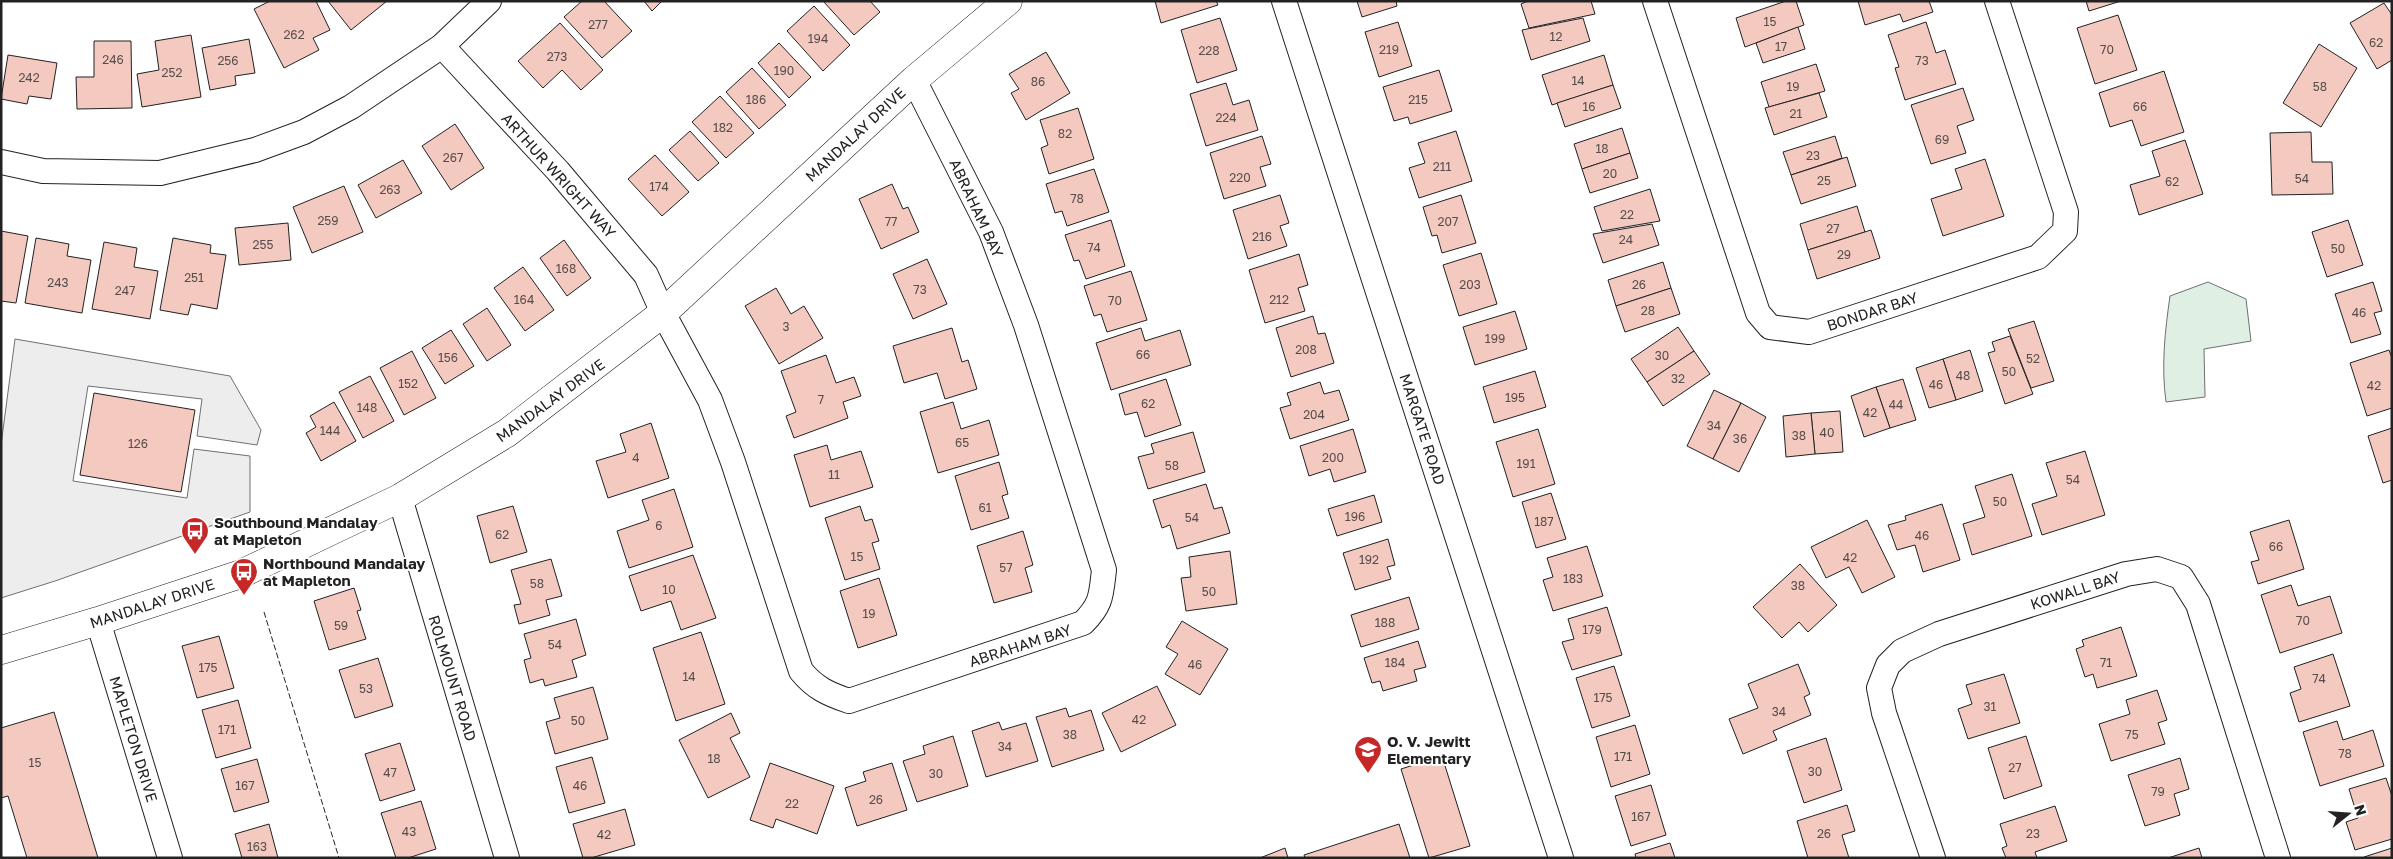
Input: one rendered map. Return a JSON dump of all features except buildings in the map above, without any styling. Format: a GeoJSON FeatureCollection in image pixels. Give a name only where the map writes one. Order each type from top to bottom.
{"type":"FeatureCollection","features":[{"type":"Feature","properties":{"kind":"street"},"geometry":{"type":"LineString","coordinates":[[1,162],[43,171],[160,173],[255,150],[304,132],[351,107],[442,46],[490,1]]}},
{"type":"Feature","properties":{"kind":"street","name":"MANDALAY DRIVE"},"geometry":{"type":"LineString","coordinates":[[1,650],[98,621],[241,574],[400,498],[507,433],[663,313],[914,80],[1008,1]]}},
{"type":"Feature","properties":{"kind":"street","name":"MARGATE ROAD"},"geometry":{"type":"LineString","coordinates":[[1284,1],[1561,858]]}},
{"type":"Feature","properties":{"kind":"street","name":"BONDAR BAY"},"geometry":{"type":"LineString","coordinates":[[1655,1],[1758,313],[1770,327],[1809,332],[2038,257],[2065,231],[2066,212],[1998,1]]}},
{"type":"Feature","properties":{"kind":"street","name":"ARTHUR WRIGHT WAY"},"geometry":{"type":"LineString","coordinates":[[442,46],[605,225],[646,275],[663,313]]}},
{"type":"Feature","properties":{"kind":"street","name":"ABRAHAM BAY"},"geometry":{"type":"LineString","coordinates":[[663,313],[710,400],[734,462],[801,671],[812,684],[826,693],[849,701],[1083,623],[1096,611],[1101,597],[1104,570],[1026,325],[992,232],[914,80]]}},
{"type":"Feature","properties":{"kind":"street","name":"ROLMOUNT ROAD"},"geometry":{"type":"LineString","coordinates":[[400,498],[507,858]]}},
{"type":"Feature","properties":{"kind":"street","name":"KOWALL BAY"},"geometry":{"type":"LineString","coordinates":[[1934,858],[1884,713],[1879,688],[1888,665],[1902,650],[1939,634],[2126,574],[2157,569],[2180,578],[2198,604],[2278,858]]}},
{"type":"Feature","properties":{"kind":"street","name":"MAPLETON DRIVE"},"geometry":{"type":"LineString","coordinates":[[98,621],[170,858]]}},
{"type":"Feature","properties":{"kind":"green space"},"geometry":{"type":"Polygon","coordinates":[[[2208,282],[2246,299],[2251,341],[2204,349],[2205,397],[2166,402],[2165,335],[2170,296],[2208,282]]]}},
{"type":"Feature","properties":{"kind":"shaded area"},"geometry":{"type":"Polygon","coordinates":[[[15,339],[230,376],[261,430],[257,445],[197,436],[202,399],[88,386],[73,481],[187,498],[194,449],[250,456],[250,512],[55,581],[1,598],[1,445],[15,339]]]}},
{"type":"Feature","properties":{"kind":"fence"},"geometry":{"type":"LineString","coordinates":[[264,612],[339,858]]}},
{"type":"Feature","properties":{"kind":"place","name":"Southbound Mandalay at Mapleton"},"geometry":{"type":"Point","coordinates":[195,555]}},
{"type":"Feature","properties":{"kind":"place","name":"Northbound Mandalay at Mapleton"},"geometry":{"type":"Point","coordinates":[244,596]}},
{"type":"Feature","properties":{"kind":"place","name":"O. V. Jewitt Elementary"},"geometry":{"type":"Point","coordinates":[1368,774]}}]}
